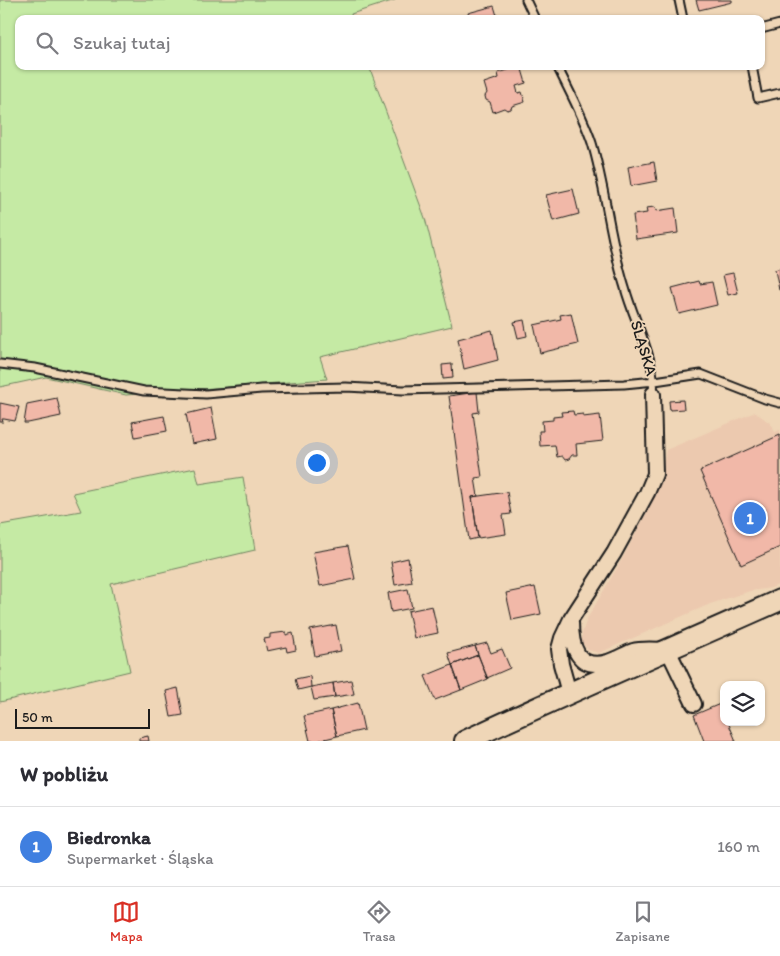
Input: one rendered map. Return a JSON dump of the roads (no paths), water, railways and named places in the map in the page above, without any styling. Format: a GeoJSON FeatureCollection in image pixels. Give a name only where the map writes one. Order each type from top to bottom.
{"type":"FeatureCollection","features":[{"type":"Feature","properties":{"kind":"main road"},"geometry":{"type":"LineString","coordinates":[[465,741],[780,600]]}},
{"type":"Feature","properties":{"kind":"street","name":"ŚLĄSKA"},"geometry":{"type":"LineString","coordinates":[[569,693],[559,649],[562,638],[614,553],[647,493],[655,474],[654,388]]}},
{"type":"Feature","properties":{"kind":"street"},"geometry":{"type":"LineString","coordinates":[[572,619],[571,638],[574,648],[582,659],[588,662],[607,662],[635,650],[668,650],[694,704]]}},
{"type":"Feature","properties":{"kind":"lane"},"geometry":{"type":"LineString","coordinates":[[526,0],[533,15]]}},
{"type":"Feature","properties":{"kind":"lane"},"geometry":{"type":"LineString","coordinates":[[678,0],[682,15]]}},
{"type":"Feature","properties":{"kind":"lane"},"geometry":{"type":"LineString","coordinates":[[765,28],[780,24]]}},
{"type":"Feature","properties":{"kind":"lane","name":"ŚLĄSKA"},"geometry":{"type":"LineString","coordinates":[[559,70],[592,142],[620,270],[648,354],[654,388]]}},
{"type":"Feature","properties":{"kind":"lane"},"geometry":{"type":"LineString","coordinates":[[753,70],[758,98],[780,93]]}},
{"type":"Feature","properties":{"kind":"lane"},"geometry":{"type":"LineString","coordinates":[[0,364],[35,368],[144,391],[206,394],[261,389],[346,387],[413,390],[614,384],[654,388],[701,374],[780,403]]}},
{"type":"Feature","properties":{"kind":"place","name":"Biedronka"},"geometry":{"type":"Point","coordinates":[750,518]}}]}
